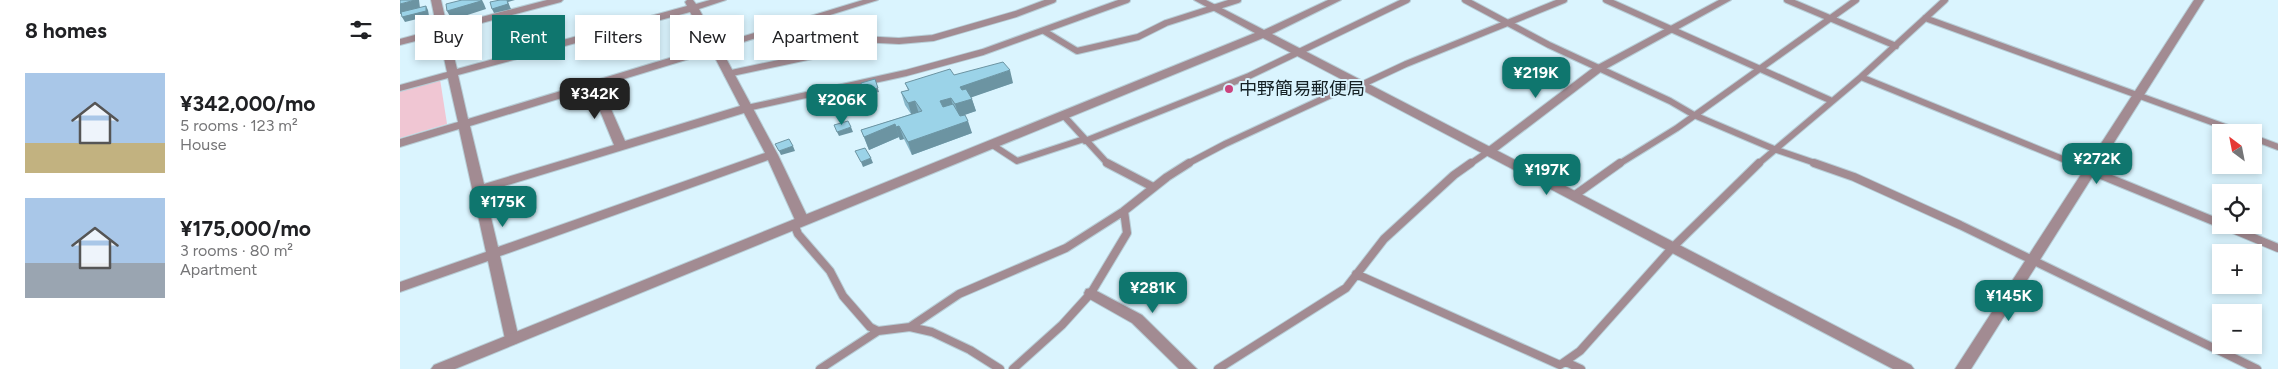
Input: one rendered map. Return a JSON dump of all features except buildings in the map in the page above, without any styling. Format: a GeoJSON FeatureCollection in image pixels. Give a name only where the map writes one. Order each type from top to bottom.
{"type":"FeatureCollection","features":[{"type":"Feature","properties":{"kind":"street"},"geometry":{"type":"LineString","coordinates":[[436,0],[439,15]]}},
{"type":"Feature","properties":{"kind":"street"},"geometry":{"type":"LineString","coordinates":[[482,20],[558,0]]}},
{"type":"Feature","properties":{"kind":"street"},"geometry":{"type":"LineString","coordinates":[[400,88],[691,4],[721,0]]}},
{"type":"Feature","properties":{"kind":"street"},"geometry":{"type":"LineString","coordinates":[[744,39],[874,0]]}},
{"type":"Feature","properties":{"kind":"street"},"geometry":{"type":"LineString","coordinates":[[1199,0],[1906,369]]}},
{"type":"Feature","properties":{"kind":"street"},"geometry":{"type":"LineString","coordinates":[[439,369],[1262,34],[1336,0]]}},
{"type":"Feature","properties":{"kind":"street"},"geometry":{"type":"LineString","coordinates":[[1489,151],[1598,69],[1726,0]]}},
{"type":"Feature","properties":{"kind":"street"},"geometry":{"type":"LineString","coordinates":[[1963,369],[2199,0]]}},
{"type":"Feature","properties":{"kind":"street"},"geometry":{"type":"LineString","coordinates":[[400,42],[415,38]]}},
{"type":"Feature","properties":{"kind":"street"},"geometry":{"type":"LineString","coordinates":[[450,60],[478,190],[495,254],[512,339]]}},
{"type":"Feature","properties":{"kind":"street"},"geometry":{"type":"LineString","coordinates":[[400,143],[674,60]]}},
{"type":"Feature","properties":{"kind":"street"},"geometry":{"type":"LineString","coordinates":[[720,60],[772,155],[798,222]]}},
{"type":"Feature","properties":{"kind":"street"},"geometry":{"type":"LineString","coordinates":[[595,84],[621,146]]}},
{"type":"Feature","properties":{"kind":"street"},"geometry":{"type":"LineString","coordinates":[[478,190],[747,108]]}},
{"type":"Feature","properties":{"kind":"street"},"geometry":{"type":"LineString","coordinates":[[400,287],[772,155]]}},
{"type":"Feature","properties":{"kind":"street"},"geometry":{"type":"LineString","coordinates":[[1091,293],[1137,319],[1189,369]]}},
{"type":"Feature","properties":{"kind":"lane"},"geometry":{"type":"LineString","coordinates":[[727,74],[812,56],[860,39],[899,41],[933,38],[1016,14],[1053,0]]}},
{"type":"Feature","properties":{"kind":"lane"},"geometry":{"type":"LineString","coordinates":[[747,108],[906,74],[983,52],[1127,0]]}},
{"type":"Feature","properties":{"kind":"lane"},"geometry":{"type":"LineString","coordinates":[[1044,31],[1077,51],[1138,37],[1166,24],[1216,9],[1238,0]]}},
{"type":"Feature","properties":{"kind":"lane"},"geometry":{"type":"LineString","coordinates":[[991,144],[1017,161],[1084,140],[1249,76],[1407,0]]}},
{"type":"Feature","properties":{"kind":"lane"},"geometry":{"type":"LineString","coordinates":[[1465,0],[1549,45],[1670,101],[1694,115],[1774,149],[1854,177],[2032,259],[2257,369]]}},
{"type":"Feature","properties":{"kind":"lane"},"geometry":{"type":"LineString","coordinates":[[910,327],[959,294],[1066,248],[1124,211],[1153,187],[1182,167],[1211,152],[1359,84],[1564,0]]}},
{"type":"Feature","properties":{"kind":"lane"},"geometry":{"type":"LineString","coordinates":[[1606,0],[1832,101]]}},
{"type":"Feature","properties":{"kind":"lane"},"geometry":{"type":"LineString","coordinates":[[1787,0],[1896,46]]}},
{"type":"Feature","properties":{"kind":"lane"},"geometry":{"type":"LineString","coordinates":[[1575,195],[1600,176],[1677,128],[1856,0]]}},
{"type":"Feature","properties":{"kind":"lane"},"geometry":{"type":"LineString","coordinates":[[1560,366],[1580,351],[1673,247],[1774,149],[1861,77],[1945,0]]}},
{"type":"Feature","properties":{"kind":"lane"},"geometry":{"type":"LineString","coordinates":[[1925,18],[2217,124]]}},
{"type":"Feature","properties":{"kind":"lane"},"geometry":{"type":"LineString","coordinates":[[1861,77],[2212,221]]}},
{"type":"Feature","properties":{"kind":"lane"},"geometry":{"type":"LineString","coordinates":[[1063,115],[1084,140],[1115,169],[1153,187]]}},
{"type":"Feature","properties":{"kind":"lane"},"geometry":{"type":"LineString","coordinates":[[2262,141],[2278,147]]}},
{"type":"Feature","properties":{"kind":"lane"},"geometry":{"type":"LineString","coordinates":[[1218,369],[1346,288],[1384,239],[1415,209],[1454,175],[1489,151]]}},
{"type":"Feature","properties":{"kind":"lane"},"geometry":{"type":"LineString","coordinates":[[1013,369],[1062,325],[1091,293],[1126,233],[1126,216],[1124,211]]}},
{"type":"Feature","properties":{"kind":"lane"},"geometry":{"type":"LineString","coordinates":[[798,222],[798,234],[830,270],[843,296],[870,328],[878,331]]}},
{"type":"Feature","properties":{"kind":"lane"},"geometry":{"type":"LineString","coordinates":[[2244,234],[2278,248]]}},
{"type":"Feature","properties":{"kind":"lane"},"geometry":{"type":"LineString","coordinates":[[1356,274],[1560,366],[1580,369]]}},
{"type":"Feature","properties":{"kind":"lane"},"geometry":{"type":"LineString","coordinates":[[820,369],[878,331],[910,327],[932,332],[970,350],[1000,369]]}},
{"type":"Feature","properties":{"kind":"shaded area"},"geometry":{"type":"Polygon","coordinates":[[[440,79],[447,124],[400,138],[400,91],[440,79]]]}},
{"type":"Feature","properties":{"kind":"place","name":"中野簡易郵便局"},"geometry":{"type":"Point","coordinates":[1229,89]}}]}
